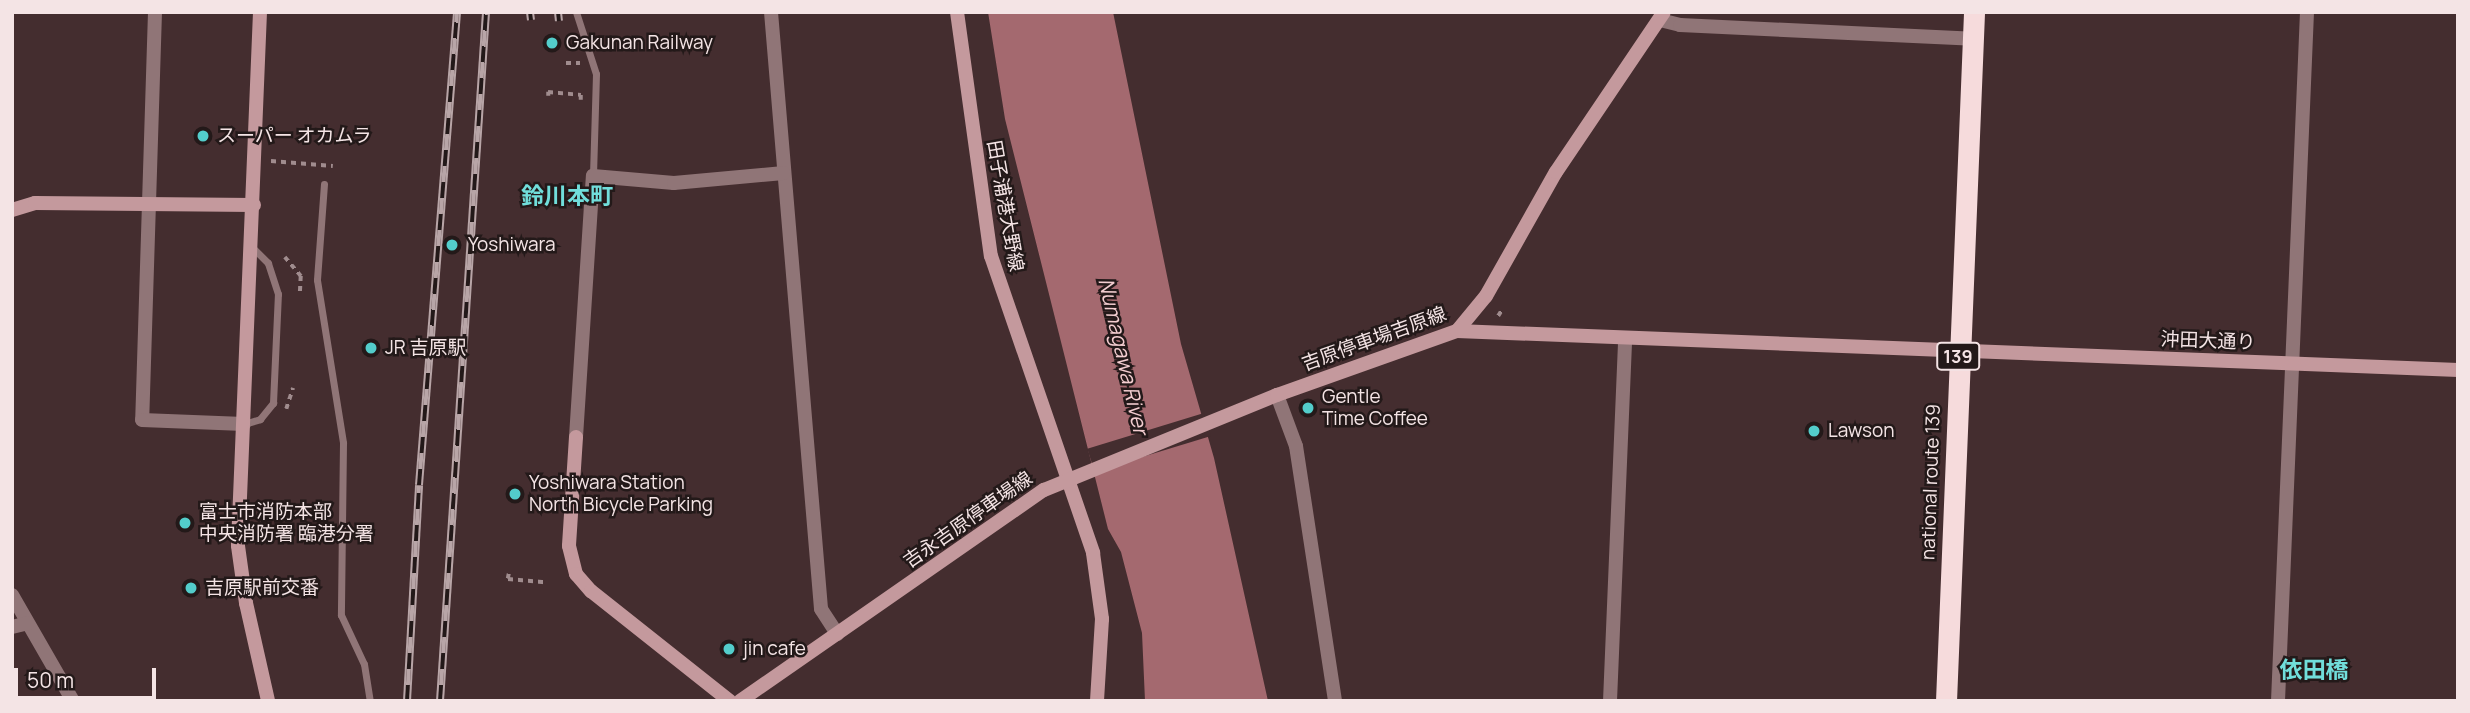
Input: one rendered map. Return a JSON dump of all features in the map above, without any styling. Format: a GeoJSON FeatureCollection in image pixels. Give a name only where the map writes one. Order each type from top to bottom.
{"type":"FeatureCollection","features":[{"type":"Feature","properties":{"kind":"highway","name":"national route 139"},"geometry":{"type":"LineString","coordinates":[[1945,701],[1974,12]]}},
{"type":"Feature","properties":{"kind":"main road"},"geometry":{"type":"LineString","coordinates":[[260,12],[240,571],[268,701]]}},
{"type":"Feature","properties":{"kind":"main road","name":"田子浦港大野線"},"geometry":{"type":"LineString","coordinates":[[957,12],[991,256],[1012,326],[1068,479]]}},
{"type":"Feature","properties":{"kind":"main road","name":"吉原停車場吉原線"},"geometry":{"type":"LineString","coordinates":[[1068,479],[1277,395],[1457,331],[1486,296],[1556,172],[1662,16]]}},
{"type":"Feature","properties":{"kind":"main road"},"geometry":{"type":"LineString","coordinates":[[12,210],[36,203],[254,205]]}},
{"type":"Feature","properties":{"kind":"main road","name":"沖田大通り"},"geometry":{"type":"LineString","coordinates":[[1457,331],[2458,370]]}},
{"type":"Feature","properties":{"kind":"main road"},"geometry":{"type":"LineString","coordinates":[[576,437],[569,546],[576,574],[591,591],[730,701]]}},
{"type":"Feature","properties":{"kind":"main road"},"geometry":{"type":"LineString","coordinates":[[1068,479],[1093,553],[1102,619],[1097,701]]}},
{"type":"Feature","properties":{"kind":"main road","name":"吉永吉原停車場線"},"geometry":{"type":"LineString","coordinates":[[740,701],[1026,501],[1068,479]]}},
{"type":"Feature","properties":{"kind":"street"},"geometry":{"type":"LineString","coordinates":[[155,12],[142,420],[244,424]]}},
{"type":"Feature","properties":{"kind":"street"},"geometry":{"type":"LineString","coordinates":[[771,12],[821,609],[837,634]]}},
{"type":"Feature","properties":{"kind":"street"},"geometry":{"type":"LineString","coordinates":[[2278,701],[2307,12]]}},
{"type":"Feature","properties":{"kind":"street"},"geometry":{"type":"LineString","coordinates":[[1662,16],[1680,25],[1973,39]]}},
{"type":"Feature","properties":{"kind":"street"},"geometry":{"type":"LineString","coordinates":[[576,437],[593,176],[674,183],[784,173]]}},
{"type":"Feature","properties":{"kind":"street"},"geometry":{"type":"LineString","coordinates":[[1610,701],[1625,339]]}},
{"type":"Feature","properties":{"kind":"street"},"geometry":{"type":"LineString","coordinates":[[1277,395],[1296,446],[1335,701]]}},
{"type":"Feature","properties":{"kind":"street"},"geometry":{"type":"LineString","coordinates":[[12,595],[73,701]]}},
{"type":"Feature","properties":{"kind":"street"},"geometry":{"type":"LineString","coordinates":[[12,627],[28,624]]}},
{"type":"Feature","properties":{"kind":"lane"},"geometry":{"type":"LineString","coordinates":[[576,12],[596,74],[593,176]]}},
{"type":"Feature","properties":{"kind":"lane"},"geometry":{"type":"LineString","coordinates":[[324,184],[317,279],[343,443],[341,615],[364,664],[370,701]]}},
{"type":"Feature","properties":{"kind":"lane"},"geometry":{"type":"LineString","coordinates":[[244,424],[260,419],[273,403],[278,294],[268,263],[252,247]]}},
{"type":"Feature","properties":{"kind":"path"},"geometry":{"type":"LineString","coordinates":[[566,63],[586,63]]}},
{"type":"Feature","properties":{"kind":"path"},"geometry":{"type":"LineString","coordinates":[[548,96],[548,92],[581,95],[581,107]]}},
{"type":"Feature","properties":{"kind":"path"},"geometry":{"type":"LineString","coordinates":[[271,161],[333,166]]}},
{"type":"Feature","properties":{"kind":"path"},"geometry":{"type":"LineString","coordinates":[[285,257],[301,276],[300,296]]}},
{"type":"Feature","properties":{"kind":"path"},"geometry":{"type":"LineString","coordinates":[[283,413],[293,388]]}},
{"type":"Feature","properties":{"kind":"path"},"geometry":{"type":"LineString","coordinates":[[509,574],[508,579],[545,582]]}},
{"type":"Feature","properties":{"kind":"water","name":"Numagawa River"},"geometry":{"type":"Polygon","coordinates":[[[988,12],[1113,12],[1181,344],[1214,458],[1268,701],[1145,701],[1142,633],[1121,552],[1108,529],[1005,119],[988,12]]]}},
{"type":"Feature","properties":{"kind":"pier"},"geometry":{"type":"Polygon","coordinates":[[[1204,413],[1211,436],[1094,472],[1087,449],[1204,413]]]}},
{"type":"Feature","properties":{"kind":"railway"},"geometry":{"type":"LineString","coordinates":[[407,701],[419,485],[457,12]]}},
{"type":"Feature","properties":{"kind":"railway"},"geometry":{"type":"LineString","coordinates":[[440,701],[486,12]]}},
{"type":"Feature","properties":{"kind":"railway"},"geometry":{"type":"LineString","coordinates":[[530,12],[531,20]]}},
{"type":"Feature","properties":{"kind":"railway"},"geometry":{"type":"LineString","coordinates":[[558,12],[559,21]]}},
{"type":"Feature","properties":{"kind":"place","name":"Gakunan Railway"},"geometry":{"type":"Point","coordinates":[552,43]}},
{"type":"Feature","properties":{"kind":"place","name":"スーパー オカムラ"},"geometry":{"type":"Point","coordinates":[203,136]}},
{"type":"Feature","properties":{"kind":"place","name":"Yoshiwara"},"geometry":{"type":"Point","coordinates":[452,245]}},
{"type":"Feature","properties":{"kind":"place","name":"JR 吉原駅"},"geometry":{"type":"Point","coordinates":[371,348]}},
{"type":"Feature","properties":{"kind":"place","name":"Gentle Time Coffee"},"geometry":{"type":"Point","coordinates":[1308,408]}},
{"type":"Feature","properties":{"kind":"place","name":"Lawson"},"geometry":{"type":"Point","coordinates":[1814,431]}},
{"type":"Feature","properties":{"kind":"place","name":"Yoshiwara Station North Bicycle Parking"},"geometry":{"type":"Point","coordinates":[515,494]}},
{"type":"Feature","properties":{"kind":"place","name":"富士市消防本部 中央消防署 臨港分署"},"geometry":{"type":"Point","coordinates":[185,523]}},
{"type":"Feature","properties":{"kind":"place","name":"吉原駅前交番"},"geometry":{"type":"Point","coordinates":[191,588]}},
{"type":"Feature","properties":{"kind":"place","name":"jin cafe"},"geometry":{"type":"Point","coordinates":[729,649]}},
{"type":"Feature","properties":{"kind":"district","name":"鈴川本町"},"geometry":{"type":"Point","coordinates":[567,195]}},
{"type":"Feature","properties":{"kind":"district","name":"依田橋"},"geometry":{"type":"Point","coordinates":[2314,669]}}]}
